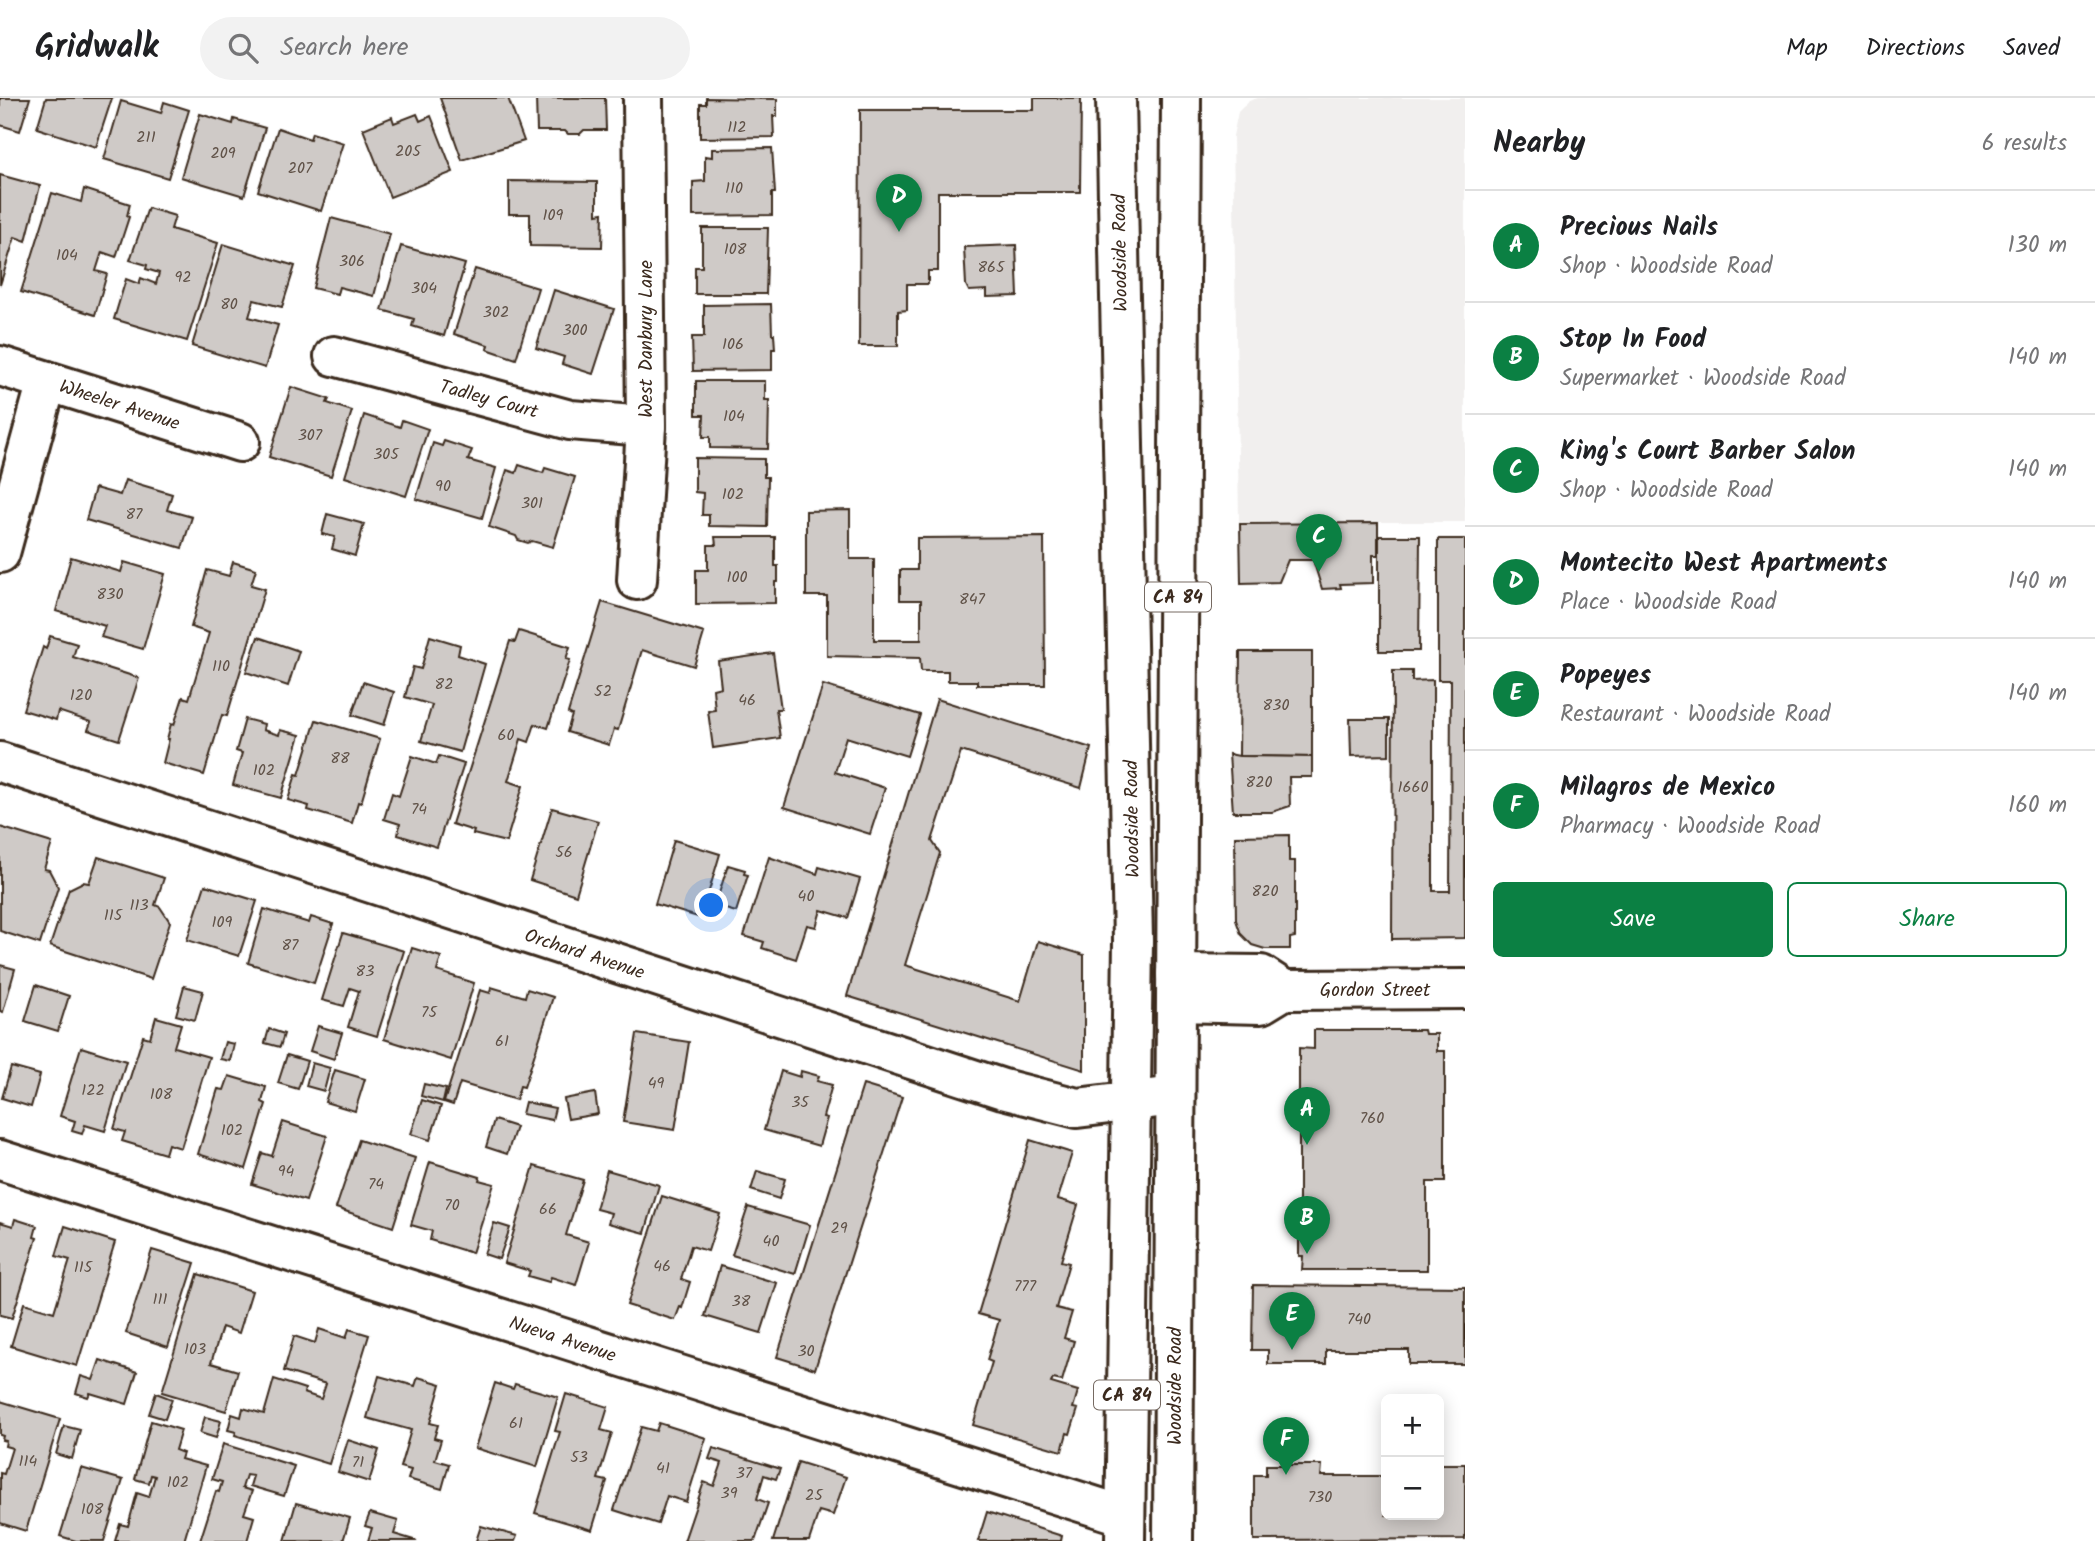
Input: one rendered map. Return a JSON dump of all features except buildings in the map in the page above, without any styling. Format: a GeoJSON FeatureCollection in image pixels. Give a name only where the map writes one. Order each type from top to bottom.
{"type":"FeatureCollection","features":[{"type":"Feature","properties":{"kind":"street","name":"West Danbury Lane"},"geometry":{"type":"LineString","coordinates":[[637,580],[646,426],[642,98]]}},
{"type":"Feature","properties":{"kind":"street","name":"Woodside Road"},"geometry":{"type":"LineString","coordinates":[[1116,98],[1133,941],[1125,1529]]}},
{"type":"Feature","properties":{"kind":"street","name":"Woodside Road"},"geometry":{"type":"LineString","coordinates":[[1173,1541],[1181,98]]}},
{"type":"Feature","properties":{"kind":"street","name":"Tadley Court"},"geometry":{"type":"LineString","coordinates":[[334,356],[570,420],[646,426]]}},
{"type":"Feature","properties":{"kind":"street","name":"Wheeler Avenue"},"geometry":{"type":"LineString","coordinates":[[0,366],[240,442]]}},
{"type":"Feature","properties":{"kind":"street"},"geometry":{"type":"LineString","coordinates":[[0,553],[47,381]]}},
{"type":"Feature","properties":{"kind":"street","name":"Orchard Avenue"},"geometry":{"type":"LineString","coordinates":[[0,762],[1003,1089],[1077,1108],[1175,1096]]}},
{"type":"Feature","properties":{"kind":"street","name":"Gordon Street"},"geometry":{"type":"LineString","coordinates":[[1176,988],[1261,1003],[1284,990],[1465,989]]}},
{"type":"Feature","properties":{"kind":"street","name":"Nueva Avenue"},"geometry":{"type":"LineString","coordinates":[[0,1160],[1125,1529]]}},
{"type":"Feature","properties":{"kind":"shaded area"},"geometry":{"type":"Polygon","coordinates":[[[1258,98],[1465,98],[1465,522],[1239,522],[1233,136],[1238,112],[1249,101],[1258,98]]]}},
{"type":"Feature","properties":{"kind":"place","name":"Montecito West Apartments"},"geometry":{"type":"Point","coordinates":[899,232]}},
{"type":"Feature","properties":{"kind":"place","name":"King's Court Barber Salon"},"geometry":{"type":"Point","coordinates":[1319,572]}},
{"type":"Feature","properties":{"kind":"place","name":"Precious Nails"},"geometry":{"type":"Point","coordinates":[1307,1145]}},
{"type":"Feature","properties":{"kind":"place","name":"Stop In Food"},"geometry":{"type":"Point","coordinates":[1307,1254]}},
{"type":"Feature","properties":{"kind":"place","name":"Popeyes"},"geometry":{"type":"Point","coordinates":[1292,1350]}},
{"type":"Feature","properties":{"kind":"place","name":"Milagros de Mexico"},"geometry":{"type":"Point","coordinates":[1286,1475]}}]}
